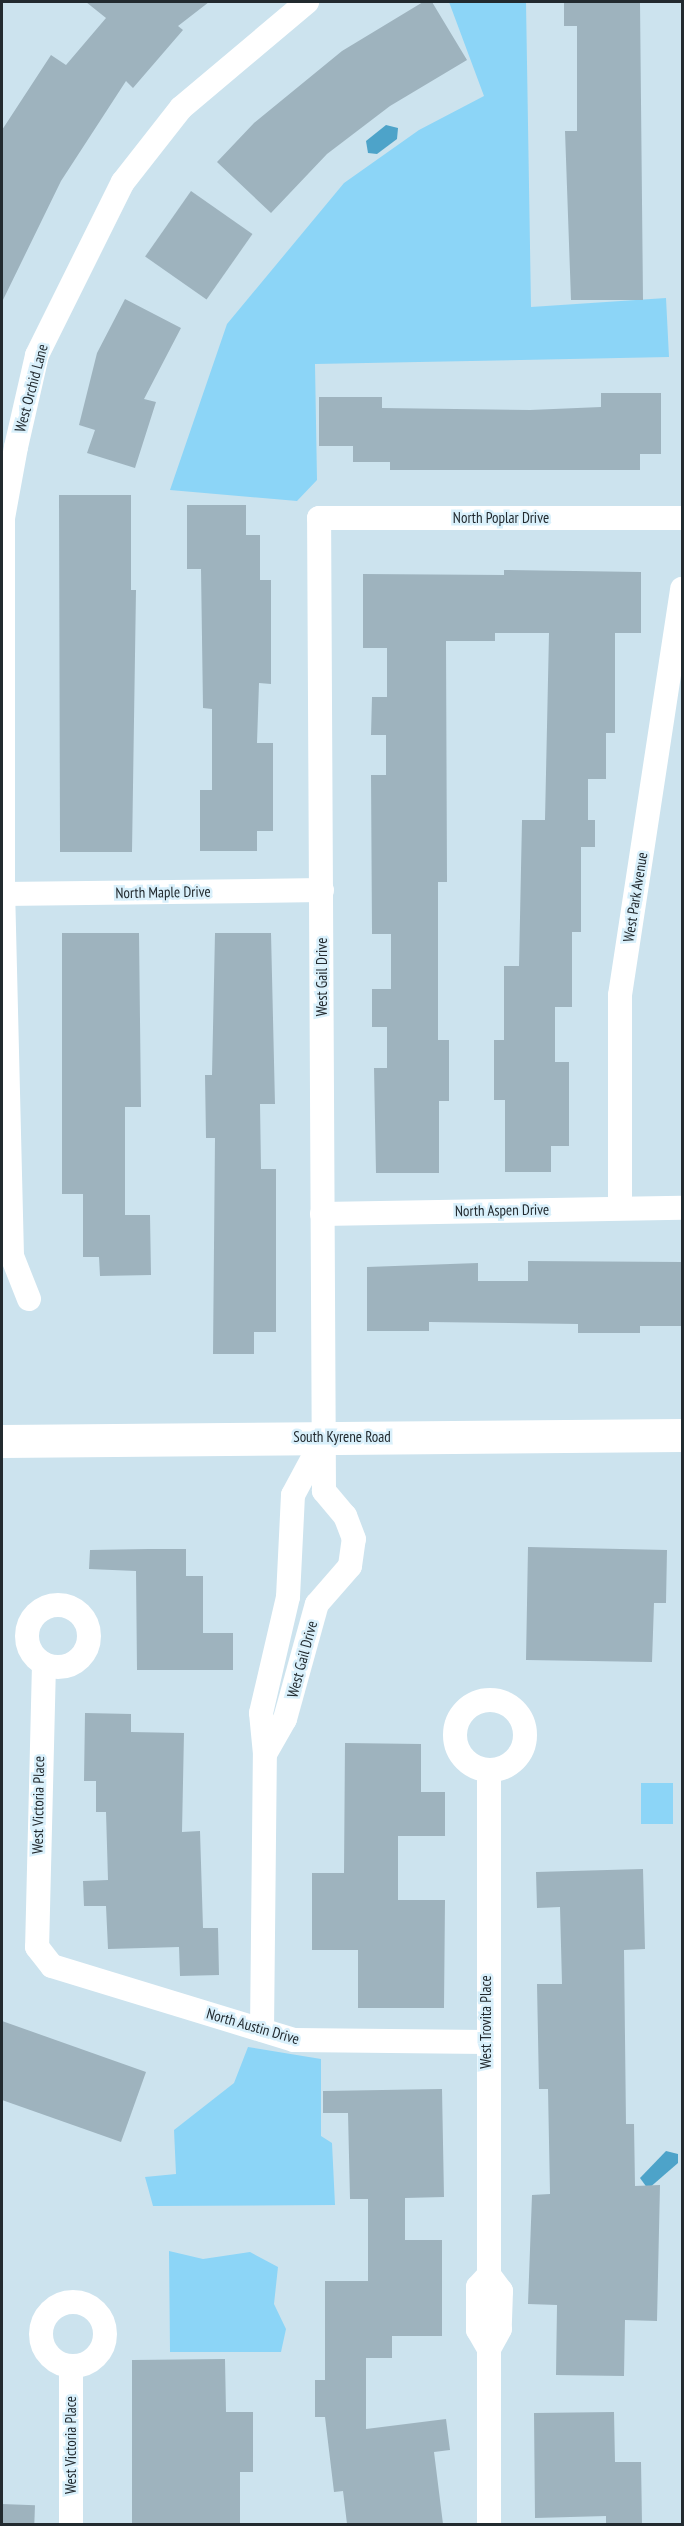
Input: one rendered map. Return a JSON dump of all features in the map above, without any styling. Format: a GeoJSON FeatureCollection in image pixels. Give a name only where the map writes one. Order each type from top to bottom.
{"type":"FeatureCollection","features":[{"type":"Feature","properties":{"kind":"main road","name":"South Kyrene Road"},"geometry":{"type":"LineString","coordinates":[[2,1441],[682,1435]]}},
{"type":"Feature","properties":{"kind":"street","name":"West Orchid Lane"},"geometry":{"type":"LineString","coordinates":[[29,1299],[12,1256],[3,894],[3,518],[37,355],[123,182],[181,108],[307,2]]}},
{"type":"Feature","properties":{"kind":"street","name":"North Poplar Drive"},"geometry":{"type":"LineString","coordinates":[[319,518],[682,518]]}},
{"type":"Feature","properties":{"kind":"street","name":"West Gail Drive"},"geometry":{"type":"LineString","coordinates":[[266,1755],[285,1719],[317,1604],[350,1566],[354,1539],[345,1516],[324,1491],[319,518]]}},
{"type":"Feature","properties":{"kind":"street","name":"West Park Avenue"},"geometry":{"type":"LineString","coordinates":[[620,1208],[620,995],[682,589]]}},
{"type":"Feature","properties":{"kind":"street","name":"North Maple Drive"},"geometry":{"type":"LineString","coordinates":[[3,894],[322,890]]}},
{"type":"Feature","properties":{"kind":"street","name":"North Aspen Drive"},"geometry":{"type":"LineString","coordinates":[[322,1214],[682,1208]]}},
{"type":"Feature","properties":{"kind":"street","name":"West Gail Drive"},"geometry":{"type":"LineString","coordinates":[[262,2030],[266,1755],[261,1713],[288,1597],[293,1495],[324,1437]]}},
{"type":"Feature","properties":{"kind":"street","name":"West Victoria Place"},"geometry":{"type":"LineString","coordinates":[[37,1947],[44,1664]]}},
{"type":"Feature","properties":{"kind":"street","name":"West Trovita Place"},"geometry":{"type":"LineString","coordinates":[[489,1770],[486,2042],[489,2275],[501,2291],[500,2329],[489,2349],[489,2524]]}},
{"type":"Feature","properties":{"kind":"street","name":"North Austin Drive"},"geometry":{"type":"LineString","coordinates":[[37,1947],[52,1966],[262,2030],[326,2042],[486,2042]]}},
{"type":"Feature","properties":{"kind":"street","name":"West Victoria Place"},"geometry":{"type":"LineString","coordinates":[[71,2366],[71,2524]]}},
{"type":"Feature","properties":{"kind":"shaded area"},"geometry":{"type":"Polygon","coordinates":[[[449,2],[526,2],[531,307],[666,298],[669,357],[315,364],[317,480],[297,501],[170,490],[227,324],[344,183],[419,130],[484,96],[449,2]]]}},
{"type":"Feature","properties":{"kind":"shaded area"},"geometry":{"type":"Polygon","coordinates":[[[386,125],[398,128],[397,139],[377,154],[368,153],[366,141],[386,125]]]}},
{"type":"Feature","properties":{"kind":"shaded area"},"geometry":{"type":"Polygon","coordinates":[[[641,1783],[673,1783],[673,1824],[641,1824],[641,1783]]]}},
{"type":"Feature","properties":{"kind":"shaded area"},"geometry":{"type":"Polygon","coordinates":[[[248,2047],[321,2059],[321,2136],[332,2143],[335,2205],[153,2206],[145,2177],[176,2174],[174,2130],[234,2083],[248,2047]]]}},
{"type":"Feature","properties":{"kind":"shaded area"},"geometry":{"type":"Polygon","coordinates":[[[666,2151],[678,2154],[678,2163],[648,2189],[640,2178],[666,2151]]]}},
{"type":"Feature","properties":{"kind":"shaded area"},"geometry":{"type":"Polygon","coordinates":[[[169,2251],[203,2259],[250,2252],[278,2267],[274,2304],[286,2329],[281,2352],[170,2352],[169,2251]]]}},
{"type":"Feature","properties":{"kind":"building"},"geometry":{"type":"Polygon","coordinates":[[[86,2],[209,2],[178,26],[183,30],[133,88],[126,81],[61,181],[2,302],[2,130],[51,55],[66,65],[106,18],[86,2]]]}},
{"type":"Feature","properties":{"kind":"building"},"geometry":{"type":"Polygon","coordinates":[[[423,2],[432,2],[467,60],[390,106],[327,154],[271,213],[217,162],[254,123],[342,51],[423,2]]]}},
{"type":"Feature","properties":{"kind":"building"},"geometry":{"type":"Polygon","coordinates":[[[564,2],[640,2],[643,300],[571,300],[565,131],[577,131],[577,26],[564,26],[564,2]]]}},
{"type":"Feature","properties":{"kind":"building"},"geometry":{"type":"Polygon","coordinates":[[[191,191],[252,234],[207,300],[145,257],[191,191]]]}},
{"type":"Feature","properties":{"kind":"building"},"geometry":{"type":"Polygon","coordinates":[[[125,299],[181,328],[144,399],[156,402],[135,468],[87,453],[95,430],[79,425],[97,353],[125,299]]]}},
{"type":"Feature","properties":{"kind":"building"},"geometry":{"type":"Polygon","coordinates":[[[601,393],[661,393],[661,454],[640,454],[640,470],[390,470],[390,462],[353,462],[353,446],[319,446],[319,397],[382,397],[382,408],[530,410],[601,407],[601,393]]]}},
{"type":"Feature","properties":{"kind":"building"},"geometry":{"type":"Polygon","coordinates":[[[59,495],[131,495],[131,590],[136,590],[132,852],[60,852],[59,495]]]}},
{"type":"Feature","properties":{"kind":"building"},"geometry":{"type":"Polygon","coordinates":[[[187,505],[246,505],[246,535],[260,535],[260,580],[271,580],[271,684],[259,683],[257,743],[273,743],[273,831],[257,831],[257,851],[200,851],[200,790],[212,790],[212,709],[203,708],[201,569],[187,569],[187,505]]]}},
{"type":"Feature","properties":{"kind":"building"},"geometry":{"type":"Polygon","coordinates":[[[504,570],[641,572],[641,633],[615,633],[615,733],[606,733],[606,779],[588,779],[588,820],[595,820],[595,847],[581,847],[581,932],[572,932],[572,1007],[555,1007],[555,1062],[569,1062],[569,1146],[551,1146],[551,1172],[505,1172],[505,1100],[494,1100],[494,1040],[504,1040],[504,966],[519,966],[522,820],[545,820],[549,633],[495,633],[495,641],[446,641],[447,882],[438,882],[438,1040],[449,1040],[449,1101],[439,1101],[439,1173],[376,1173],[374,1068],[387,1068],[387,1027],[372,1027],[372,989],[391,989],[391,934],[372,934],[371,775],[386,775],[386,735],[371,735],[372,697],[387,697],[387,648],[363,648],[363,574],[504,575],[504,570]]]}},
{"type":"Feature","properties":{"kind":"building"},"geometry":{"type":"Polygon","coordinates":[[[62,933],[139,933],[141,1107],[125,1107],[125,1215],[150,1215],[151,1275],[100,1276],[99,1257],[83,1257],[83,1194],[62,1194],[62,933]]]}},
{"type":"Feature","properties":{"kind":"building"},"geometry":{"type":"Polygon","coordinates":[[[215,933],[271,933],[275,1104],[260,1104],[261,1169],[276,1169],[276,1332],[254,1332],[254,1354],[213,1354],[215,1138],[206,1138],[205,1075],[212,1075],[215,933]]]}},
{"type":"Feature","properties":{"kind":"building"},"geometry":{"type":"Polygon","coordinates":[[[528,1261],[682,1262],[682,1326],[640,1326],[640,1333],[578,1333],[578,1324],[429,1322],[429,1331],[367,1331],[367,1267],[478,1263],[478,1281],[528,1281],[528,1261]]]}},
{"type":"Feature","properties":{"kind":"building"},"geometry":{"type":"Polygon","coordinates":[[[528,1547],[667,1550],[666,1603],[654,1603],[652,1662],[526,1660],[528,1547]]]}},
{"type":"Feature","properties":{"kind":"building"},"geometry":{"type":"Polygon","coordinates":[[[186,1549],[186,1576],[203,1576],[203,1633],[233,1633],[233,1670],[137,1670],[136,1571],[89,1569],[90,1550],[186,1549]]]}},
{"type":"Feature","properties":{"kind":"building"},"geometry":{"type":"Polygon","coordinates":[[[85,1713],[131,1714],[131,1732],[184,1733],[182,1832],[200,1831],[203,1928],[218,1928],[219,1975],[180,1976],[179,1947],[108,1949],[106,1906],[84,1906],[83,1881],[108,1880],[106,1812],[96,1812],[96,1781],[84,1781],[85,1713]]]}},
{"type":"Feature","properties":{"kind":"building"},"geometry":{"type":"Polygon","coordinates":[[[345,1743],[421,1744],[421,1792],[445,1792],[445,1836],[398,1836],[398,1900],[445,1900],[444,2008],[358,2008],[358,1950],[312,1950],[312,1873],[344,1873],[345,1743]]]}},
{"type":"Feature","properties":{"kind":"building"},"geometry":{"type":"Polygon","coordinates":[[[643,1869],[645,1949],[624,1950],[626,2124],[634,2124],[635,2186],[660,2185],[657,2321],[625,2320],[624,2376],[556,2375],[557,2305],[528,2304],[532,2195],[550,2194],[548,2089],[539,2089],[537,1984],[562,1984],[560,1907],[537,1908],[536,1872],[643,1869]]]}},
{"type":"Feature","properties":{"kind":"building"},"geometry":{"type":"Polygon","coordinates":[[[2,2021],[146,2072],[121,2142],[2,2100],[2,2021]]]}},
{"type":"Feature","properties":{"kind":"building"},"geometry":{"type":"Polygon","coordinates":[[[442,2089],[444,2197],[405,2198],[405,2240],[442,2240],[442,2336],[392,2336],[392,2358],[366,2358],[366,2429],[446,2419],[450,2450],[434,2452],[443,2524],[347,2524],[343,2491],[334,2492],[325,2417],[315,2417],[315,2380],[325,2380],[325,2281],[368,2281],[368,2199],[350,2199],[348,2113],[323,2113],[323,2091],[442,2089]]]}},
{"type":"Feature","properties":{"kind":"building"},"geometry":{"type":"Polygon","coordinates":[[[225,2359],[226,2412],[253,2412],[253,2472],[240,2472],[240,2524],[132,2524],[132,2360],[225,2359]]]}},
{"type":"Feature","properties":{"kind":"building"},"geometry":{"type":"Polygon","coordinates":[[[614,2412],[615,2462],[641,2462],[642,2524],[606,2524],[606,2516],[535,2518],[534,2413],[614,2412]]]}},
{"type":"Feature","properties":{"kind":"building"},"geometry":{"type":"Polygon","coordinates":[[[2,2504],[35,2505],[34,2524],[2,2524],[2,2504]]]}}]}
